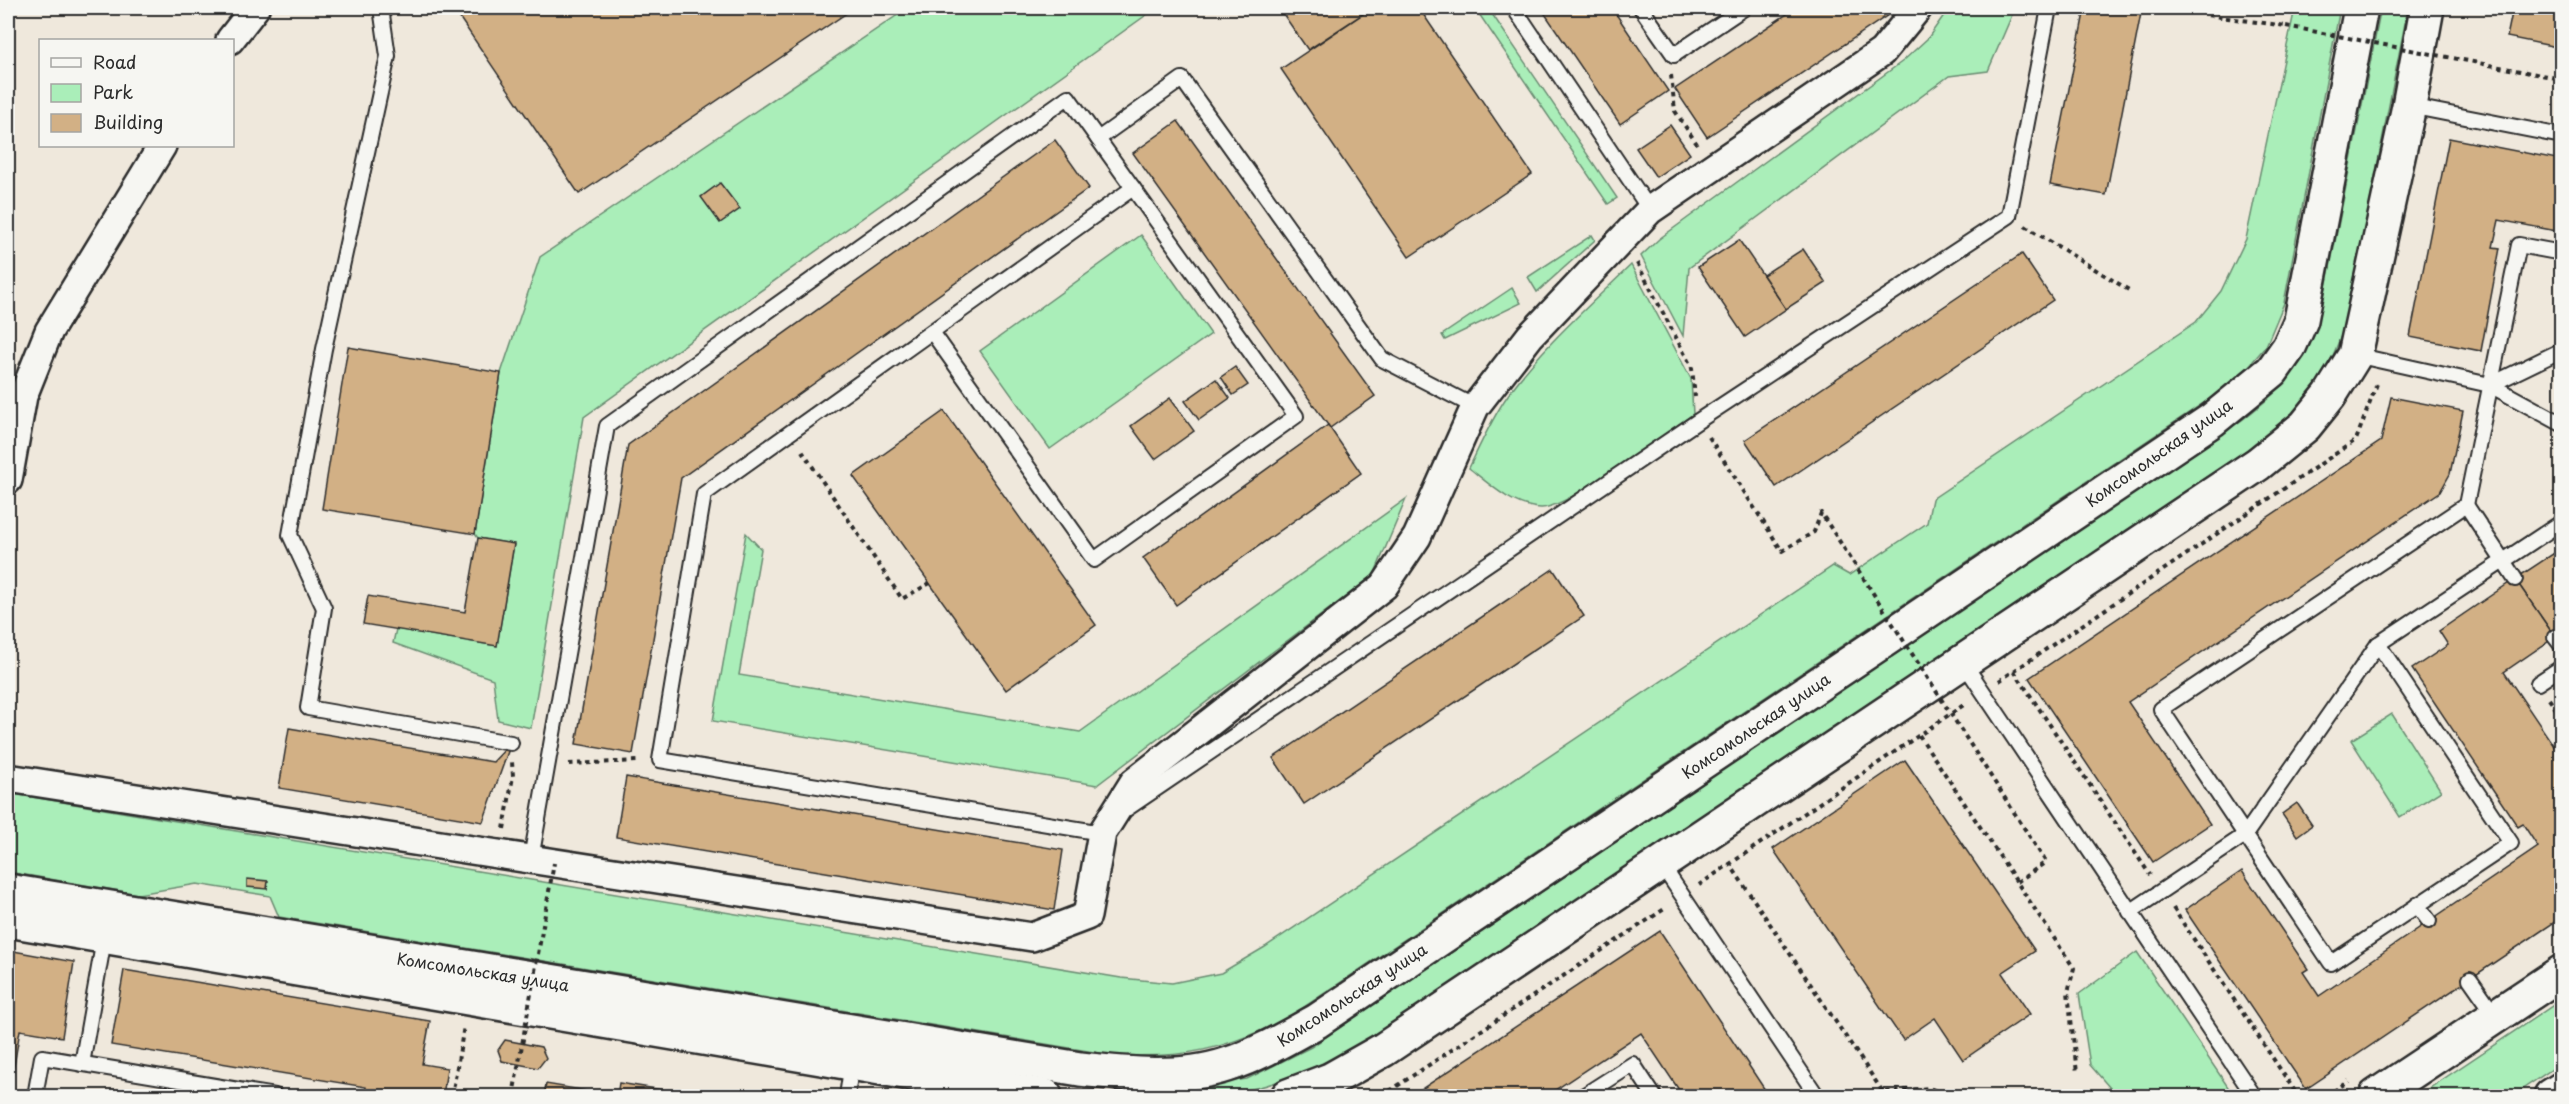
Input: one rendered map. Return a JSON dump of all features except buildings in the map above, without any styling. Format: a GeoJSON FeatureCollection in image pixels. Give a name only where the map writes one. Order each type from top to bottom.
{"type":"FeatureCollection","features":[{"type":"Feature","properties":{"kind":"street"},"geometry":{"type":"LineString","coordinates":[[232,39],[255,8]]}},
{"type":"Feature","properties":{"kind":"street"},"geometry":{"type":"LineString","coordinates":[[8,778],[1032,937],[1087,916],[1106,827],[1134,782],[1384,586],[1417,537],[1475,407],[1530,336],[1650,210],[1882,52],[1918,8]]}},
{"type":"Feature","properties":{"kind":"street","name":"Комсомольская улица"},"geometry":{"type":"LineString","coordinates":[[8,920],[106,924],[855,1048],[1119,1073],[1192,1071],[1225,1066],[1273,1046],[1327,1014],[2212,420],[2272,371],[2289,347],[2301,320],[2361,8]]}},
{"type":"Feature","properties":{"kind":"street"},"geometry":{"type":"LineString","coordinates":[[1288,1096],[1330,1080],[1383,1050],[1660,862],[2258,464],[2305,426],[2330,395],[2355,355],[2409,106],[2427,8]]}},
{"type":"Feature","properties":{"kind":"street"},"geometry":{"type":"LineString","coordinates":[[8,480],[23,396],[49,331],[161,147]]}},
{"type":"Feature","properties":{"kind":"street","name":"Комсомольская улица"},"geometry":{"type":"LineString","coordinates":[[8,891],[106,924]]}},
{"type":"Feature","properties":{"kind":"street"},"geometry":{"type":"LineString","coordinates":[[2376,1096],[2562,972]]}},
{"type":"Feature","properties":{"kind":"street","name":"Комсомольская улица"},"geometry":{"type":"LineString","coordinates":[[855,1048],[1045,1096]]}},
{"type":"Feature","properties":{"kind":"street"},"geometry":{"type":"LineString","coordinates":[[2551,1096],[2562,1089]]}},
{"type":"Feature","properties":{"kind":"lane"},"geometry":{"type":"LineString","coordinates":[[381,8],[388,56],[324,349],[290,535],[324,608],[308,708],[511,743]]}},
{"type":"Feature","properties":{"kind":"lane"},"geometry":{"type":"LineString","coordinates":[[1514,8],[1650,210]]}},
{"type":"Feature","properties":{"kind":"lane"},"geometry":{"type":"LineString","coordinates":[[1641,8],[1674,55],[1744,8]]}},
{"type":"Feature","properties":{"kind":"lane"},"geometry":{"type":"LineString","coordinates":[[1133,188],[704,494],[660,760],[1106,827],[1698,421],[2009,216],[2049,8]]}},
{"type":"Feature","properties":{"kind":"lane"},"geometry":{"type":"LineString","coordinates":[[1098,139],[1182,79],[1382,358],[1475,407]]}},
{"type":"Feature","properties":{"kind":"lane"},"geometry":{"type":"LineString","coordinates":[[543,861],[548,765],[607,426],[1068,97],[1296,416],[1094,560],[932,332]]}},
{"type":"Feature","properties":{"kind":"lane"},"geometry":{"type":"LineString","coordinates":[[2409,106],[2562,136]]}},
{"type":"Feature","properties":{"kind":"lane"},"geometry":{"type":"LineString","coordinates":[[2515,579],[2466,505],[2519,244],[2562,253]]}},
{"type":"Feature","properties":{"kind":"lane"},"geometry":{"type":"LineString","coordinates":[[2490,385],[2562,350]]}},
{"type":"Feature","properties":{"kind":"lane"},"geometry":{"type":"LineString","coordinates":[[2355,355],[2490,385],[2562,424]]}},
{"type":"Feature","properties":{"kind":"lane"},"geometry":{"type":"LineString","coordinates":[[2378,644],[2511,843],[2331,963],[2161,709],[2466,505]]}},
{"type":"Feature","properties":{"kind":"lane"},"geometry":{"type":"LineString","coordinates":[[2130,912],[2245,835],[2378,644],[2562,522]]}},
{"type":"Feature","properties":{"kind":"lane"},"geometry":{"type":"LineString","coordinates":[[1963,661],[2254,1096]]}},
{"type":"Feature","properties":{"kind":"lane"},"geometry":{"type":"LineString","coordinates":[[2538,683],[2562,667]]}},
{"type":"Feature","properties":{"kind":"lane"},"geometry":{"type":"LineString","coordinates":[[1660,862],[1817,1096]]}},
{"type":"Feature","properties":{"kind":"lane"},"geometry":{"type":"LineString","coordinates":[[2417,905],[2429,921]]}},
{"type":"Feature","properties":{"kind":"lane"},"geometry":{"type":"LineString","coordinates":[[82,1064],[106,924]]}},
{"type":"Feature","properties":{"kind":"lane"},"geometry":{"type":"LineString","coordinates":[[2470,979],[2496,1016]]}},
{"type":"Feature","properties":{"kind":"lane"},"geometry":{"type":"LineString","coordinates":[[846,1096],[855,1048]]}},
{"type":"Feature","properties":{"kind":"lane"},"geometry":{"type":"LineString","coordinates":[[35,1096],[42,1057],[275,1096]]}},
{"type":"Feature","properties":{"kind":"lane"},"geometry":{"type":"LineString","coordinates":[[1583,1096],[1633,1064],[1654,1096]]}},
{"type":"Feature","properties":{"kind":"path"},"geometry":{"type":"LineString","coordinates":[[2206,8],[2206,15],[2286,26],[2562,79]]}},
{"type":"Feature","properties":{"kind":"path"},"geometry":{"type":"LineString","coordinates":[[1671,72],[1671,90],[1675,111],[1712,168]]}},
{"type":"Feature","properties":{"kind":"path"},"geometry":{"type":"LineString","coordinates":[[2009,216],[2132,292]]}},
{"type":"Feature","properties":{"kind":"path"},"geometry":{"type":"LineString","coordinates":[[1635,261],[1692,368]]}},
{"type":"Feature","properties":{"kind":"path"},"geometry":{"type":"LineString","coordinates":[[1698,421],[1782,551],[1814,532],[1821,513],[2046,862],[2016,882]]}},
{"type":"Feature","properties":{"kind":"path"},"geometry":{"type":"LineString","coordinates":[[789,433],[902,599],[930,583]]}},
{"type":"Feature","properties":{"kind":"path"},"geometry":{"type":"LineString","coordinates":[[1919,735],[2074,968],[2068,992],[2077,1073]]}},
{"type":"Feature","properties":{"kind":"path"},"geometry":{"type":"LineString","coordinates":[[500,854],[513,776],[511,743]]}},
{"type":"Feature","properties":{"kind":"path"},"geometry":{"type":"LineString","coordinates":[[548,765],[660,760]]}},
{"type":"Feature","properties":{"kind":"path"},"geometry":{"type":"LineString","coordinates":[[513,1096],[543,861]]}},
{"type":"Feature","properties":{"kind":"path"},"geometry":{"type":"LineString","coordinates":[[1729,863],[1884,1092],[1929,1088],[1950,1096]]}},
{"type":"Feature","properties":{"kind":"path"},"geometry":{"type":"LineString","coordinates":[[452,1096],[466,1017]]}},
{"type":"Feature","properties":{"kind":"green space"},"geometry":{"type":"Polygon","coordinates":[[[908,8],[1156,8],[584,417],[531,728],[498,720],[493,679],[393,643],[396,629],[497,646],[514,544],[478,538],[475,534],[501,373],[540,257],[908,8]]]}},
{"type":"Feature","properties":{"kind":"green space"},"geometry":{"type":"Polygon","coordinates":[[[1475,8],[1488,8],[1617,198],[1608,204],[1475,8]]]}},
{"type":"Feature","properties":{"kind":"green space"},"geometry":{"type":"Polygon","coordinates":[[[1949,8],[2015,8],[1988,71],[1949,76],[1689,268],[1683,336],[1641,256],[1659,239],[1903,61],[1928,38],[1949,8]]]}},
{"type":"Feature","properties":{"kind":"green space"},"geometry":{"type":"Polygon","coordinates":[[[2295,8],[2340,8],[2284,303],[2266,346],[2236,381],[1289,1017],[1224,1045],[1204,1050],[1161,1055],[1112,1055],[279,917],[270,896],[197,884],[138,894],[8,872],[8,793],[1121,978],[1172,983],[1221,973],[1265,947],[1833,566],[1849,575],[1927,523],[1932,499],[2196,322],[2221,291],[2246,239],[2295,8]]]}},
{"type":"Feature","properties":{"kind":"green space"},"geometry":{"type":"Polygon","coordinates":[[[2381,8],[2408,8],[2348,315],[2333,355],[2316,386],[2278,427],[1363,1043],[1317,1066],[1284,1079],[1234,1093],[1189,1096],[1114,1088],[1196,1086],[1247,1079],[1311,1047],[2242,420],[2258,407],[2293,372],[2316,328],[2322,308],[2381,8]]]}},
{"type":"Feature","properties":{"kind":"green space"},"geometry":{"type":"Polygon","coordinates":[[[1141,235],[1211,334],[1050,449],[980,351],[1141,235]]]}},
{"type":"Feature","properties":{"kind":"green space"},"geometry":{"type":"Polygon","coordinates":[[[1592,235],[1595,240],[1537,292],[1528,277],[1592,235]]]}},
{"type":"Feature","properties":{"kind":"green space"},"geometry":{"type":"Polygon","coordinates":[[[1631,265],[1691,379],[1693,414],[1594,484],[1572,496],[1554,505],[1541,508],[1521,504],[1493,487],[1469,468],[1497,413],[1521,377],[1566,328],[1631,265]]]}},
{"type":"Feature","properties":{"kind":"green space"},"geometry":{"type":"Polygon","coordinates":[[[1512,288],[1521,303],[1445,340],[1442,335],[1512,288]]]}},
{"type":"Feature","properties":{"kind":"green space"},"geometry":{"type":"Polygon","coordinates":[[[1406,499],[1374,575],[1097,785],[713,721],[746,533],[761,549],[739,675],[1080,732],[1406,499]]]}},
{"type":"Feature","properties":{"kind":"green space"},"geometry":{"type":"Polygon","coordinates":[[[2392,714],[2441,791],[2400,817],[2351,740],[2392,714]]]}},
{"type":"Feature","properties":{"kind":"green space"},"geometry":{"type":"Polygon","coordinates":[[[2137,952],[2234,1096],[2117,1096],[2090,1065],[2079,994],[2137,952]]]}},
{"type":"Feature","properties":{"kind":"green space"},"geometry":{"type":"Polygon","coordinates":[[[2561,1000],[2561,1063],[2512,1096],[2418,1096],[2561,1000]]]}}]}
